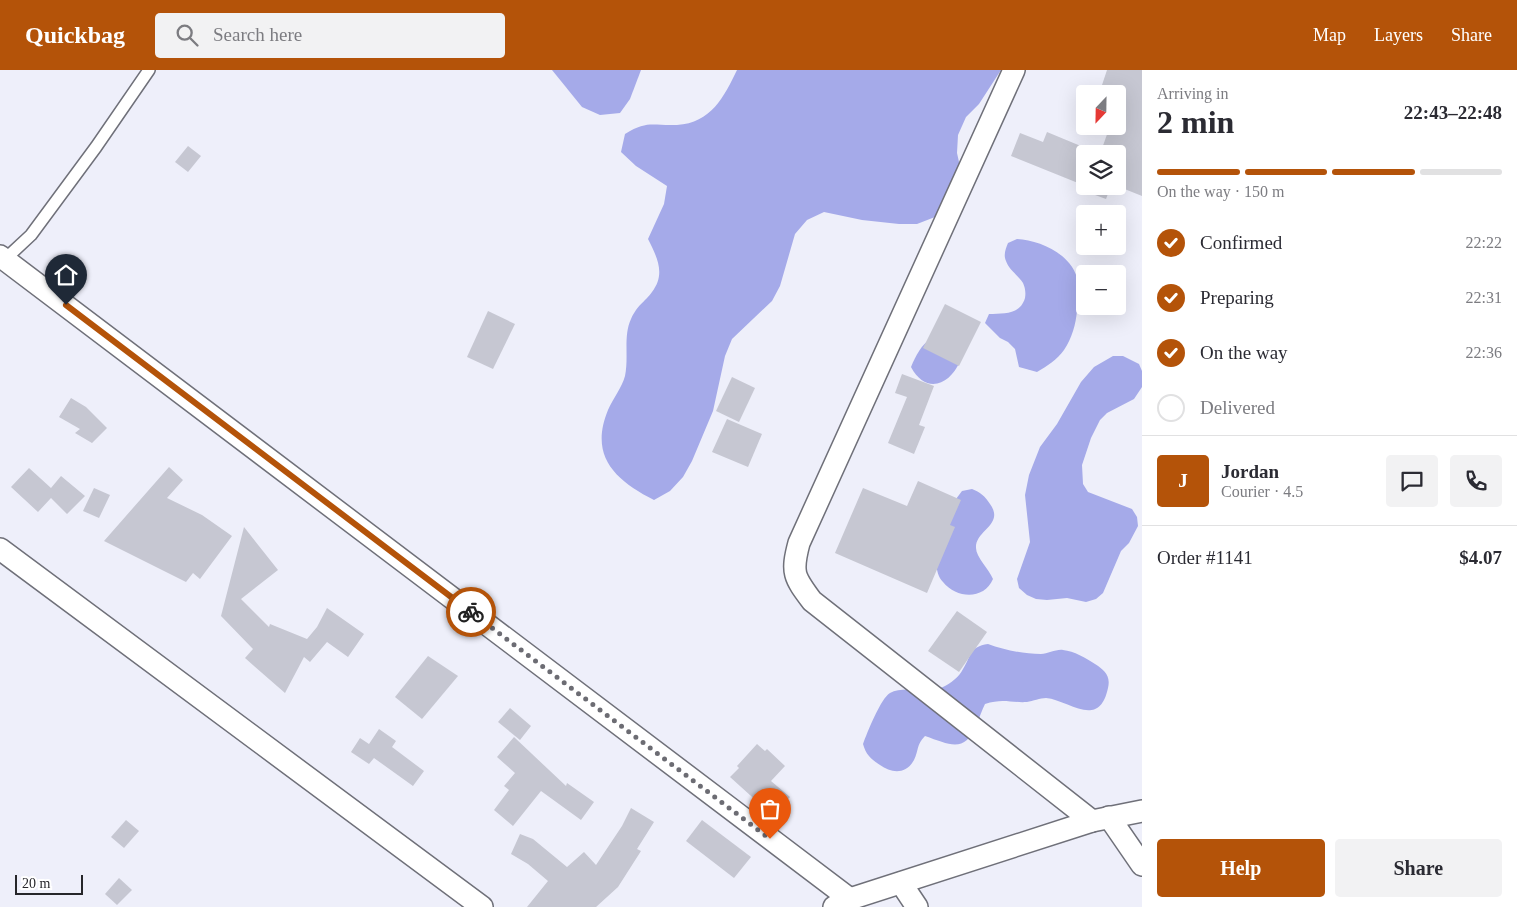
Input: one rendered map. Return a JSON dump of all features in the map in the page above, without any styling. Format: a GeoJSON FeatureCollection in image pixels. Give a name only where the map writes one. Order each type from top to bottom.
{"type":"FeatureCollection","features":[{"type":"Feature","properties":{"kind":"street"},"geometry":{"type":"LineString","coordinates":[[1014,70],[799,543],[793,565],[799,584],[812,601],[1101,819],[1142,866]]}},
{"type":"Feature","properties":{"kind":"street"},"geometry":{"type":"LineString","coordinates":[[1,259],[842,903],[1101,819],[1142,811]]}},
{"type":"Feature","properties":{"kind":"street"},"geometry":{"type":"LineString","coordinates":[[0,549],[482,907]]}},
{"type":"Feature","properties":{"kind":"street"},"geometry":{"type":"LineString","coordinates":[[901,884],[917,907]]}},
{"type":"Feature","properties":{"kind":"lane"},"geometry":{"type":"LineString","coordinates":[[1,259],[31,235],[96,147],[149,70]]}},
{"type":"Feature","properties":{"kind":"shaded area"},"geometry":{"type":"Polygon","coordinates":[[[552,70],[641,70],[630,99],[620,113],[600,115],[582,107],[552,70]]]}},
{"type":"Feature","properties":{"kind":"shaded area"},"geometry":{"type":"Polygon","coordinates":[[[737,70],[1001,70],[979,104],[966,117],[958,135],[957,153],[961,171],[948,204],[935,217],[917,224],[899,224],[862,220],[824,212],[807,220],[795,234],[780,286],[772,301],[732,339],[725,356],[713,411],[692,461],[683,477],[670,491],[654,500],[617,475],[609,465],[602,441],[603,426],[608,410],[625,376],[627,332],[631,319],[636,310],[652,292],[659,279],[659,266],[648,239],[664,204],[667,186],[636,166],[621,152],[625,134],[639,127],[645,125],[689,123],[707,114],[721,99],[737,70]]]}},
{"type":"Feature","properties":{"kind":"shaded area"},"geometry":{"type":"Polygon","coordinates":[[[1017,239],[1036,242],[1046,246],[1064,257],[1076,273],[1076,315],[1073,331],[1064,350],[1058,357],[1037,372],[1019,367],[1015,349],[1008,342],[1000,338],[985,323],[989,314],[1011,312],[1023,304],[1025,298],[1023,283],[1006,261],[1005,252],[1008,243],[1017,239]]]}},
{"type":"Feature","properties":{"kind":"shaded area"},"geometry":{"type":"Polygon","coordinates":[[[932,338],[960,361],[950,376],[937,384],[930,384],[924,381],[917,376],[911,367],[919,351],[932,338]]]}},
{"type":"Feature","properties":{"kind":"shaded area"},"geometry":{"type":"Polygon","coordinates":[[[1113,356],[1123,356],[1139,364],[1142,371],[1142,387],[1134,399],[1107,413],[1100,420],[1091,438],[1082,465],[1083,484],[1088,492],[1132,509],[1137,517],[1138,526],[1129,543],[1121,551],[1103,593],[1096,599],[1086,602],[1067,598],[1036,599],[1027,595],[1019,588],[1017,579],[1030,542],[1025,495],[1029,475],[1040,447],[1057,424],[1081,382],[1094,367],[1113,356]]]}},
{"type":"Feature","properties":{"kind":"shaded area"},"geometry":{"type":"Polygon","coordinates":[[[972,489],[984,497],[994,511],[992,522],[980,536],[976,548],[978,555],[993,579],[983,591],[970,595],[955,592],[949,588],[940,578],[936,564],[956,499],[962,491],[972,489]]]}},
{"type":"Feature","properties":{"kind":"shaded area"},"geometry":{"type":"Polygon","coordinates":[[[988,644],[1007,650],[1028,653],[1044,654],[1060,650],[1080,655],[1101,668],[1108,676],[1109,683],[1104,701],[1098,708],[1090,710],[1082,710],[1046,698],[1027,702],[991,702],[985,704],[972,733],[962,743],[950,744],[925,736],[911,765],[903,770],[889,770],[869,756],[863,744],[886,696],[895,691],[930,690],[943,687],[959,675],[972,652],[977,647],[988,644]]]}},
{"type":"Feature","properties":{"kind":"building"},"geometry":{"type":"Polygon","coordinates":[[[1107,70],[1142,70],[1142,196],[1126,190],[1126,145],[1103,145],[1107,135],[1126,135],[1126,85],[1102,85],[1107,70]]]}},
{"type":"Feature","properties":{"kind":"building"},"geometry":{"type":"Polygon","coordinates":[[[1047,132],[1078,145],[1076,145],[1076,182],[1011,156],[1020,133],[1043,142],[1047,132]]]}},
{"type":"Feature","properties":{"kind":"building"},"geometry":{"type":"Polygon","coordinates":[[[188,146],[201,156],[188,172],[175,162],[188,146]]]}},
{"type":"Feature","properties":{"kind":"building"},"geometry":{"type":"Polygon","coordinates":[[[1095,195],[1108,195],[1106,199],[1095,195]]]}},
{"type":"Feature","properties":{"kind":"building"},"geometry":{"type":"Polygon","coordinates":[[[945,304],[981,322],[959,366],[923,348],[945,304]]]}},
{"type":"Feature","properties":{"kind":"building"},"geometry":{"type":"Polygon","coordinates":[[[488,311],[515,324],[493,369],[467,357],[488,311]]]}},
{"type":"Feature","properties":{"kind":"building"},"geometry":{"type":"Polygon","coordinates":[[[902,374],[934,386],[919,425],[925,427],[914,454],[888,443],[907,397],[895,393],[902,374]]]}},
{"type":"Feature","properties":{"kind":"building"},"geometry":{"type":"Polygon","coordinates":[[[732,377],[755,388],[739,422],[716,411],[732,377]]]}},
{"type":"Feature","properties":{"kind":"building"},"geometry":{"type":"Polygon","coordinates":[[[71,398],[86,407],[107,428],[92,443],[75,433],[80,429],[59,417],[71,398]]]}},
{"type":"Feature","properties":{"kind":"building"},"geometry":{"type":"Polygon","coordinates":[[[727,419],[762,434],[748,467],[712,452],[727,419]]]}},
{"type":"Feature","properties":{"kind":"building"},"geometry":{"type":"Polygon","coordinates":[[[169,467],[183,480],[167,498],[202,515],[232,536],[200,579],[193,573],[186,582],[104,541],[169,467]]]}},
{"type":"Feature","properties":{"kind":"building"},"geometry":{"type":"Polygon","coordinates":[[[29,468],[51,488],[61,476],[85,496],[67,514],[51,498],[38,512],[11,487],[29,468]]]}},
{"type":"Feature","properties":{"kind":"building"},"geometry":{"type":"Polygon","coordinates":[[[918,481],[961,500],[950,525],[955,527],[927,593],[835,553],[863,488],[907,506],[918,481]]]}},
{"type":"Feature","properties":{"kind":"building"},"geometry":{"type":"Polygon","coordinates":[[[94,488],[110,495],[99,518],[83,511],[94,488]]]}},
{"type":"Feature","properties":{"kind":"building"},"geometry":{"type":"Polygon","coordinates":[[[244,527],[278,570],[241,599],[269,627],[270,624],[307,639],[317,627],[327,608],[364,634],[348,657],[327,642],[310,662],[304,657],[285,693],[245,658],[253,649],[221,616],[244,527]]]}},
{"type":"Feature","properties":{"kind":"building"},"geometry":{"type":"Polygon","coordinates":[[[957,611],[987,632],[959,672],[928,651],[957,611]]]}},
{"type":"Feature","properties":{"kind":"building"},"geometry":{"type":"Polygon","coordinates":[[[428,656],[458,676],[422,719],[395,697],[428,656]]]}},
{"type":"Feature","properties":{"kind":"building"},"geometry":{"type":"Polygon","coordinates":[[[510,708],[531,726],[520,740],[498,722],[510,708]]]}},
{"type":"Feature","properties":{"kind":"building"},"geometry":{"type":"Polygon","coordinates":[[[379,729],[396,741],[392,747],[424,771],[413,786],[374,758],[369,764],[351,752],[360,738],[369,744],[379,729]]]}},
{"type":"Feature","properties":{"kind":"building"},"geometry":{"type":"Polygon","coordinates":[[[514,737],[566,786],[567,783],[594,802],[581,820],[541,791],[513,826],[494,810],[509,790],[504,786],[515,773],[497,757],[514,737]]]}},
{"type":"Feature","properties":{"kind":"building"},"geometry":{"type":"Polygon","coordinates":[[[757,744],[765,751],[767,749],[785,766],[771,781],[790,797],[773,816],[730,777],[739,768],[737,766],[757,744]]]}},
{"type":"Feature","properties":{"kind":"building"},"geometry":{"type":"Polygon","coordinates":[[[631,808],[654,822],[637,849],[641,851],[618,887],[596,907],[527,907],[548,881],[528,864],[511,854],[520,834],[533,839],[567,867],[584,852],[596,865],[622,826],[631,808]]]}},
{"type":"Feature","properties":{"kind":"building"},"geometry":{"type":"Polygon","coordinates":[[[126,820],[139,831],[124,848],[111,837],[126,820]]]}},
{"type":"Feature","properties":{"kind":"building"},"geometry":{"type":"Polygon","coordinates":[[[702,820],[751,857],[734,878],[686,841],[702,820]]]}},
{"type":"Feature","properties":{"kind":"building"},"geometry":{"type":"Polygon","coordinates":[[[119,878],[132,890],[117,905],[105,894],[119,878]]]}},
{"type":"Feature","properties":{"kind":"way so far"},"geometry":{"type":"LineString","coordinates":[[471,612],[770,839]]}},
{"type":"Feature","properties":{"kind":"route"},"geometry":{"type":"LineString","coordinates":[[66,305],[471,612]]}}]}
